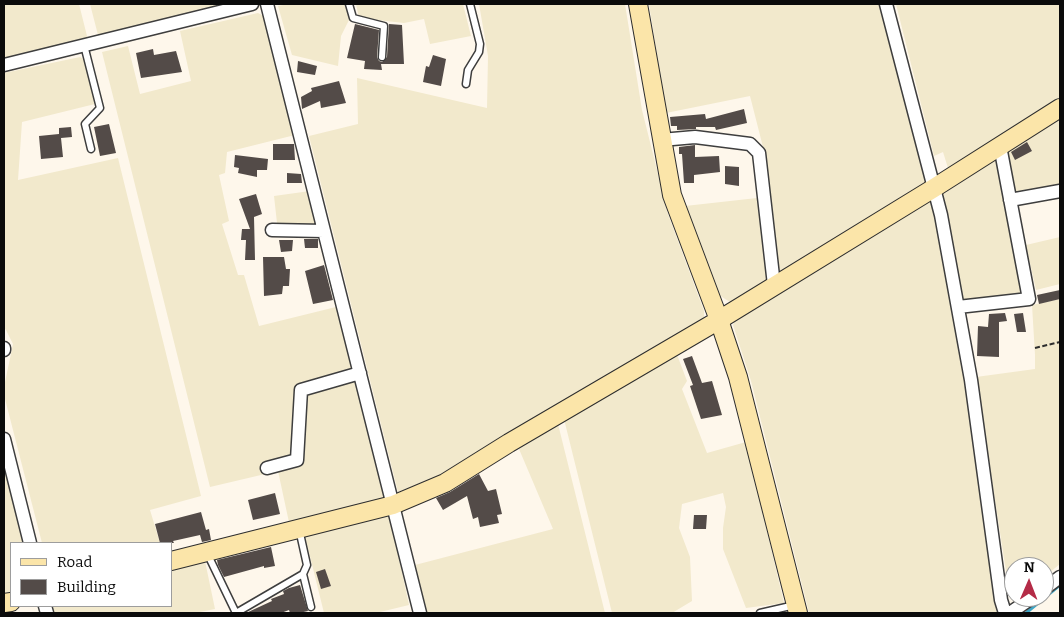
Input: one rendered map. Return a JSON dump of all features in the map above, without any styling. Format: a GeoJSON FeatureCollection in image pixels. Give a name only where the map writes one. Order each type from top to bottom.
{"type":"FeatureCollection","features":[{"type":"Feature","properties":{"kind":"street"},"geometry":{"type":"LineString","coordinates":[[4,65],[252,4]]}},
{"type":"Feature","properties":{"kind":"street"},"geometry":{"type":"LineString","coordinates":[[267,4],[420,613]]}},
{"type":"Feature","properties":{"kind":"street"},"geometry":{"type":"LineString","coordinates":[[638,4],[672,194],[719,320],[741,386],[798,609]]}},
{"type":"Feature","properties":{"kind":"street"},"geometry":{"type":"LineString","coordinates":[[886,4],[941,215],[971,380],[1001,600],[1005,613]]}},
{"type":"Feature","properties":{"kind":"street"},"geometry":{"type":"LineString","coordinates":[[172,561],[393,505],[445,483],[509,443],[719,320],[1060,108]]}},
{"type":"Feature","properties":{"kind":"street"},"geometry":{"type":"LineString","coordinates":[[661,140],[695,137],[750,144],[759,153],[774,285]]}},
{"type":"Feature","properties":{"kind":"street"},"geometry":{"type":"LineString","coordinates":[[958,307],[1029,299],[1000,146]]}},
{"type":"Feature","properties":{"kind":"street"},"geometry":{"type":"LineString","coordinates":[[1010,200],[1060,191]]}},
{"type":"Feature","properties":{"kind":"street"},"geometry":{"type":"LineString","coordinates":[[272,230],[324,231]]}},
{"type":"Feature","properties":{"kind":"street"},"geometry":{"type":"LineString","coordinates":[[266,468],[297,460],[301,390],[360,373]]}},
{"type":"Feature","properties":{"kind":"street"},"geometry":{"type":"LineString","coordinates":[[4,439],[30,542]]}},
{"type":"Feature","properties":{"kind":"lane"},"geometry":{"type":"LineString","coordinates":[[349,4],[353,18],[384,26],[382,57]]}},
{"type":"Feature","properties":{"kind":"lane"},"geometry":{"type":"LineString","coordinates":[[466,84],[468,70],[479,52],[480,44],[470,4]]}},
{"type":"Feature","properties":{"kind":"lane"},"geometry":{"type":"LineString","coordinates":[[84,45],[100,108],[86,124],[91,149]]}},
{"type":"Feature","properties":{"kind":"lane"},"geometry":{"type":"LineString","coordinates":[[206,552],[236,613],[303,574],[307,565],[299,529]]}},
{"type":"Feature","properties":{"kind":"lane"},"geometry":{"type":"LineString","coordinates":[[303,574],[311,607]]}},
{"type":"Feature","properties":{"kind":"lane"},"geometry":{"type":"LineString","coordinates":[[760,613],[798,609]]}},
{"type":"Feature","properties":{"kind":"path"},"geometry":{"type":"LineString","coordinates":[[1035,348],[1060,342]]}},
{"type":"Feature","properties":{"kind":"shaded area"},"geometry":{"type":"Polygon","coordinates":[[[4,4],[79,4],[88,40],[4,60],[4,4]]]}},
{"type":"Feature","properties":{"kind":"shaded area"},"geometry":{"type":"Polygon","coordinates":[[[90,4],[225,4],[98,35],[90,4]]]}},
{"type":"Feature","properties":{"kind":"shaded area"},"geometry":{"type":"Polygon","coordinates":[[[288,4],[345,4],[349,20],[341,36],[338,66],[292,55],[278,6],[288,4]]]}},
{"type":"Feature","properties":{"kind":"shaded area"},"geometry":{"type":"Polygon","coordinates":[[[356,4],[463,4],[471,36],[430,44],[424,19],[404,23],[359,18],[356,4]]]}},
{"type":"Feature","properties":{"kind":"shaded area"},"geometry":{"type":"Polygon","coordinates":[[[479,4],[625,4],[642,110],[668,214],[704,311],[704,318],[452,471],[398,492],[309,136],[358,124],[357,78],[487,108],[488,56],[479,4]]]}},
{"type":"Feature","properties":{"kind":"shaded area"},"geometry":{"type":"Polygon","coordinates":[[[649,4],[883,4],[927,184],[779,273],[764,151],[750,96],[666,113],[649,4]]]}},
{"type":"Feature","properties":{"kind":"shaded area"},"geometry":{"type":"Polygon","coordinates":[[[896,4],[1060,4],[1060,100],[948,168],[943,152],[934,156],[896,4]]]}},
{"type":"Feature","properties":{"kind":"shaded area"},"geometry":{"type":"Polygon","coordinates":[[[258,13],[266,17],[295,135],[227,152],[225,173],[219,175],[229,221],[222,224],[238,275],[244,275],[259,326],[340,306],[387,501],[290,527],[278,471],[210,487],[102,52],[128,46],[140,94],[191,81],[180,31],[258,13]]]}},
{"type":"Feature","properties":{"kind":"shaded area"},"geometry":{"type":"Polygon","coordinates":[[[80,57],[85,60],[95,104],[22,122],[18,180],[118,158],[201,496],[150,510],[160,542],[42,542],[4,395],[13,344],[4,328],[4,73],[80,57]]]}},
{"type":"Feature","properties":{"kind":"shaded area"},"geometry":{"type":"Polygon","coordinates":[[[1060,118],[1060,186],[1015,193],[1007,151],[1060,118]]]}},
{"type":"Feature","properties":{"kind":"shaded area"},"geometry":{"type":"Polygon","coordinates":[[[998,156],[1022,295],[961,301],[941,191],[998,156]]]}},
{"type":"Feature","properties":{"kind":"shaded area"},"geometry":{"type":"Polygon","coordinates":[[[310,191],[320,231],[278,232],[274,196],[310,191]]]}},
{"type":"Feature","properties":{"kind":"shaded area"},"geometry":{"type":"Polygon","coordinates":[[[757,198],[769,276],[764,283],[733,304],[719,295],[685,206],[757,198]]]}},
{"type":"Feature","properties":{"kind":"shaded area"},"geometry":{"type":"Polygon","coordinates":[[[927,199],[934,205],[966,386],[997,613],[809,613],[751,381],[733,325],[736,317],[927,199]]]}},
{"type":"Feature","properties":{"kind":"shaded area"},"geometry":{"type":"Polygon","coordinates":[[[1060,237],[1060,284],[1036,290],[1026,245],[1060,237]]]}},
{"type":"Feature","properties":{"kind":"shaded area"},"geometry":{"type":"Polygon","coordinates":[[[1060,299],[1060,564],[1054,569],[1054,557],[1004,558],[976,377],[1035,369],[1032,305],[1060,299]]]}},
{"type":"Feature","properties":{"kind":"shaded area"},"geometry":{"type":"Polygon","coordinates":[[[676,352],[687,381],[682,389],[707,453],[746,442],[784,603],[746,608],[723,549],[726,507],[723,493],[682,504],[679,528],[690,557],[692,601],[672,613],[612,613],[564,419],[676,352]]]}},
{"type":"Feature","properties":{"kind":"shaded area"},"geometry":{"type":"Polygon","coordinates":[[[558,424],[605,613],[427,613],[415,565],[553,529],[519,449],[558,424]]]}},
{"type":"Feature","properties":{"kind":"shaded area"},"geometry":{"type":"Polygon","coordinates":[[[4,461],[24,542],[10,542],[10,596],[4,597],[4,461]]]}},
{"type":"Feature","properties":{"kind":"shaded area"},"geometry":{"type":"Polygon","coordinates":[[[387,514],[390,517],[409,605],[376,613],[324,613],[305,536],[387,514]]]}},
{"type":"Feature","properties":{"kind":"shaded area"},"geometry":{"type":"Polygon","coordinates":[[[205,561],[215,609],[195,613],[54,613],[52,607],[172,607],[172,569],[205,561]]]}},
{"type":"Feature","properties":{"kind":"building"},"geometry":{"type":"Polygon","coordinates":[[[355,24],[379,30],[377,57],[382,62],[387,57],[389,24],[402,25],[404,64],[381,64],[382,70],[364,69],[365,61],[347,58],[355,24]]]}},
{"type":"Feature","properties":{"kind":"building"},"geometry":{"type":"Polygon","coordinates":[[[153,49],[154,55],[176,51],[182,72],[141,78],[136,53],[153,49]]]}},
{"type":"Feature","properties":{"kind":"building"},"geometry":{"type":"Polygon","coordinates":[[[433,55],[446,59],[441,86],[423,82],[426,66],[429,67],[433,55]]]}},
{"type":"Feature","properties":{"kind":"building"},"geometry":{"type":"Polygon","coordinates":[[[298,61],[317,66],[315,75],[297,72],[298,61]]]}},
{"type":"Feature","properties":{"kind":"building"},"geometry":{"type":"Polygon","coordinates":[[[339,81],[346,103],[321,108],[320,101],[302,109],[301,97],[312,91],[311,88],[339,81]]]}},
{"type":"Feature","properties":{"kind":"building"},"geometry":{"type":"Polygon","coordinates":[[[744,109],[747,123],[716,130],[715,127],[696,127],[696,129],[677,130],[677,126],[671,126],[670,117],[705,114],[706,119],[744,109]]]}},
{"type":"Feature","properties":{"kind":"building"},"geometry":{"type":"Polygon","coordinates":[[[109,124],[116,153],[100,156],[94,127],[109,124]]]}},
{"type":"Feature","properties":{"kind":"building"},"geometry":{"type":"Polygon","coordinates":[[[71,127],[72,137],[61,138],[63,157],[41,159],[39,136],[59,134],[59,128],[71,127]]]}},
{"type":"Feature","properties":{"kind":"building"},"geometry":{"type":"Polygon","coordinates":[[[1027,142],[1032,151],[1015,160],[1011,152],[1027,142]]]}},
{"type":"Feature","properties":{"kind":"building"},"geometry":{"type":"Polygon","coordinates":[[[273,144],[294,144],[295,160],[273,160],[273,144]]]}},
{"type":"Feature","properties":{"kind":"building"},"geometry":{"type":"Polygon","coordinates":[[[695,145],[695,157],[719,156],[720,172],[694,175],[694,183],[684,183],[682,154],[679,154],[679,147],[695,145]]]}},
{"type":"Feature","properties":{"kind":"building"},"geometry":{"type":"Polygon","coordinates":[[[235,155],[268,159],[267,170],[257,170],[257,177],[238,173],[239,168],[234,167],[235,155]]]}},
{"type":"Feature","properties":{"kind":"building"},"geometry":{"type":"Polygon","coordinates":[[[725,166],[739,167],[739,186],[725,184],[725,166]]]}},
{"type":"Feature","properties":{"kind":"building"},"geometry":{"type":"Polygon","coordinates":[[[287,173],[301,174],[302,183],[287,183],[287,173]]]}},
{"type":"Feature","properties":{"kind":"building"},"geometry":{"type":"Polygon","coordinates":[[[256,194],[262,214],[254,217],[255,260],[245,260],[246,240],[241,240],[242,229],[250,229],[239,199],[256,194]]]}},
{"type":"Feature","properties":{"kind":"building"},"geometry":{"type":"Polygon","coordinates":[[[304,239],[318,239],[318,248],[305,248],[304,239]]]}},
{"type":"Feature","properties":{"kind":"building"},"geometry":{"type":"Polygon","coordinates":[[[279,240],[293,240],[292,251],[281,252],[279,240]]]}},
{"type":"Feature","properties":{"kind":"building"},"geometry":{"type":"Polygon","coordinates":[[[263,257],[284,257],[286,269],[290,269],[289,286],[283,286],[282,294],[264,296],[263,257]]]}},
{"type":"Feature","properties":{"kind":"building"},"geometry":{"type":"Polygon","coordinates":[[[324,265],[333,300],[313,304],[305,271],[324,265]]]}},
{"type":"Feature","properties":{"kind":"building"},"geometry":{"type":"Polygon","coordinates":[[[1060,290],[1060,299],[1039,304],[1037,295],[1060,290]]]}},
{"type":"Feature","properties":{"kind":"building"},"geometry":{"type":"Polygon","coordinates":[[[1005,313],[1007,321],[999,322],[999,357],[977,356],[978,326],[988,327],[989,314],[1005,313]]]}},
{"type":"Feature","properties":{"kind":"building"},"geometry":{"type":"Polygon","coordinates":[[[1023,313],[1026,332],[1017,332],[1014,314],[1023,313]]]}},
{"type":"Feature","properties":{"kind":"building"},"geometry":{"type":"Polygon","coordinates":[[[692,356],[702,383],[712,381],[722,415],[701,419],[690,386],[693,385],[683,359],[692,356]]]}},
{"type":"Feature","properties":{"kind":"building"},"geometry":{"type":"Polygon","coordinates":[[[479,474],[488,491],[496,489],[502,514],[497,515],[499,523],[480,527],[478,517],[473,519],[467,496],[443,510],[436,498],[450,492],[479,474]]]}},
{"type":"Feature","properties":{"kind":"building"},"geometry":{"type":"Polygon","coordinates":[[[275,493],[280,514],[253,520],[248,500],[275,493]]]}},
{"type":"Feature","properties":{"kind":"building"},"geometry":{"type":"Polygon","coordinates":[[[201,512],[206,530],[209,529],[211,540],[202,542],[200,535],[173,541],[174,543],[160,542],[155,524],[201,512]]]}},
{"type":"Feature","properties":{"kind":"building"},"geometry":{"type":"Polygon","coordinates":[[[694,515],[707,515],[706,529],[693,529],[694,515]]]}},
{"type":"Feature","properties":{"kind":"building"},"geometry":{"type":"Polygon","coordinates":[[[271,547],[275,566],[264,568],[264,566],[224,577],[218,565],[217,560],[271,547]]]}},
{"type":"Feature","properties":{"kind":"building"},"geometry":{"type":"Polygon","coordinates":[[[325,569],[331,586],[321,589],[316,572],[325,569]]]}},
{"type":"Feature","properties":{"kind":"building"},"geometry":{"type":"Polygon","coordinates":[[[300,585],[308,611],[299,613],[290,613],[289,610],[281,613],[246,613],[284,594],[283,591],[300,585]]]}},
{"type":"Feature","properties":{"kind":"waterway"},"geometry":{"type":"LineString","coordinates":[[1026,613],[1060,585]]}}]}
